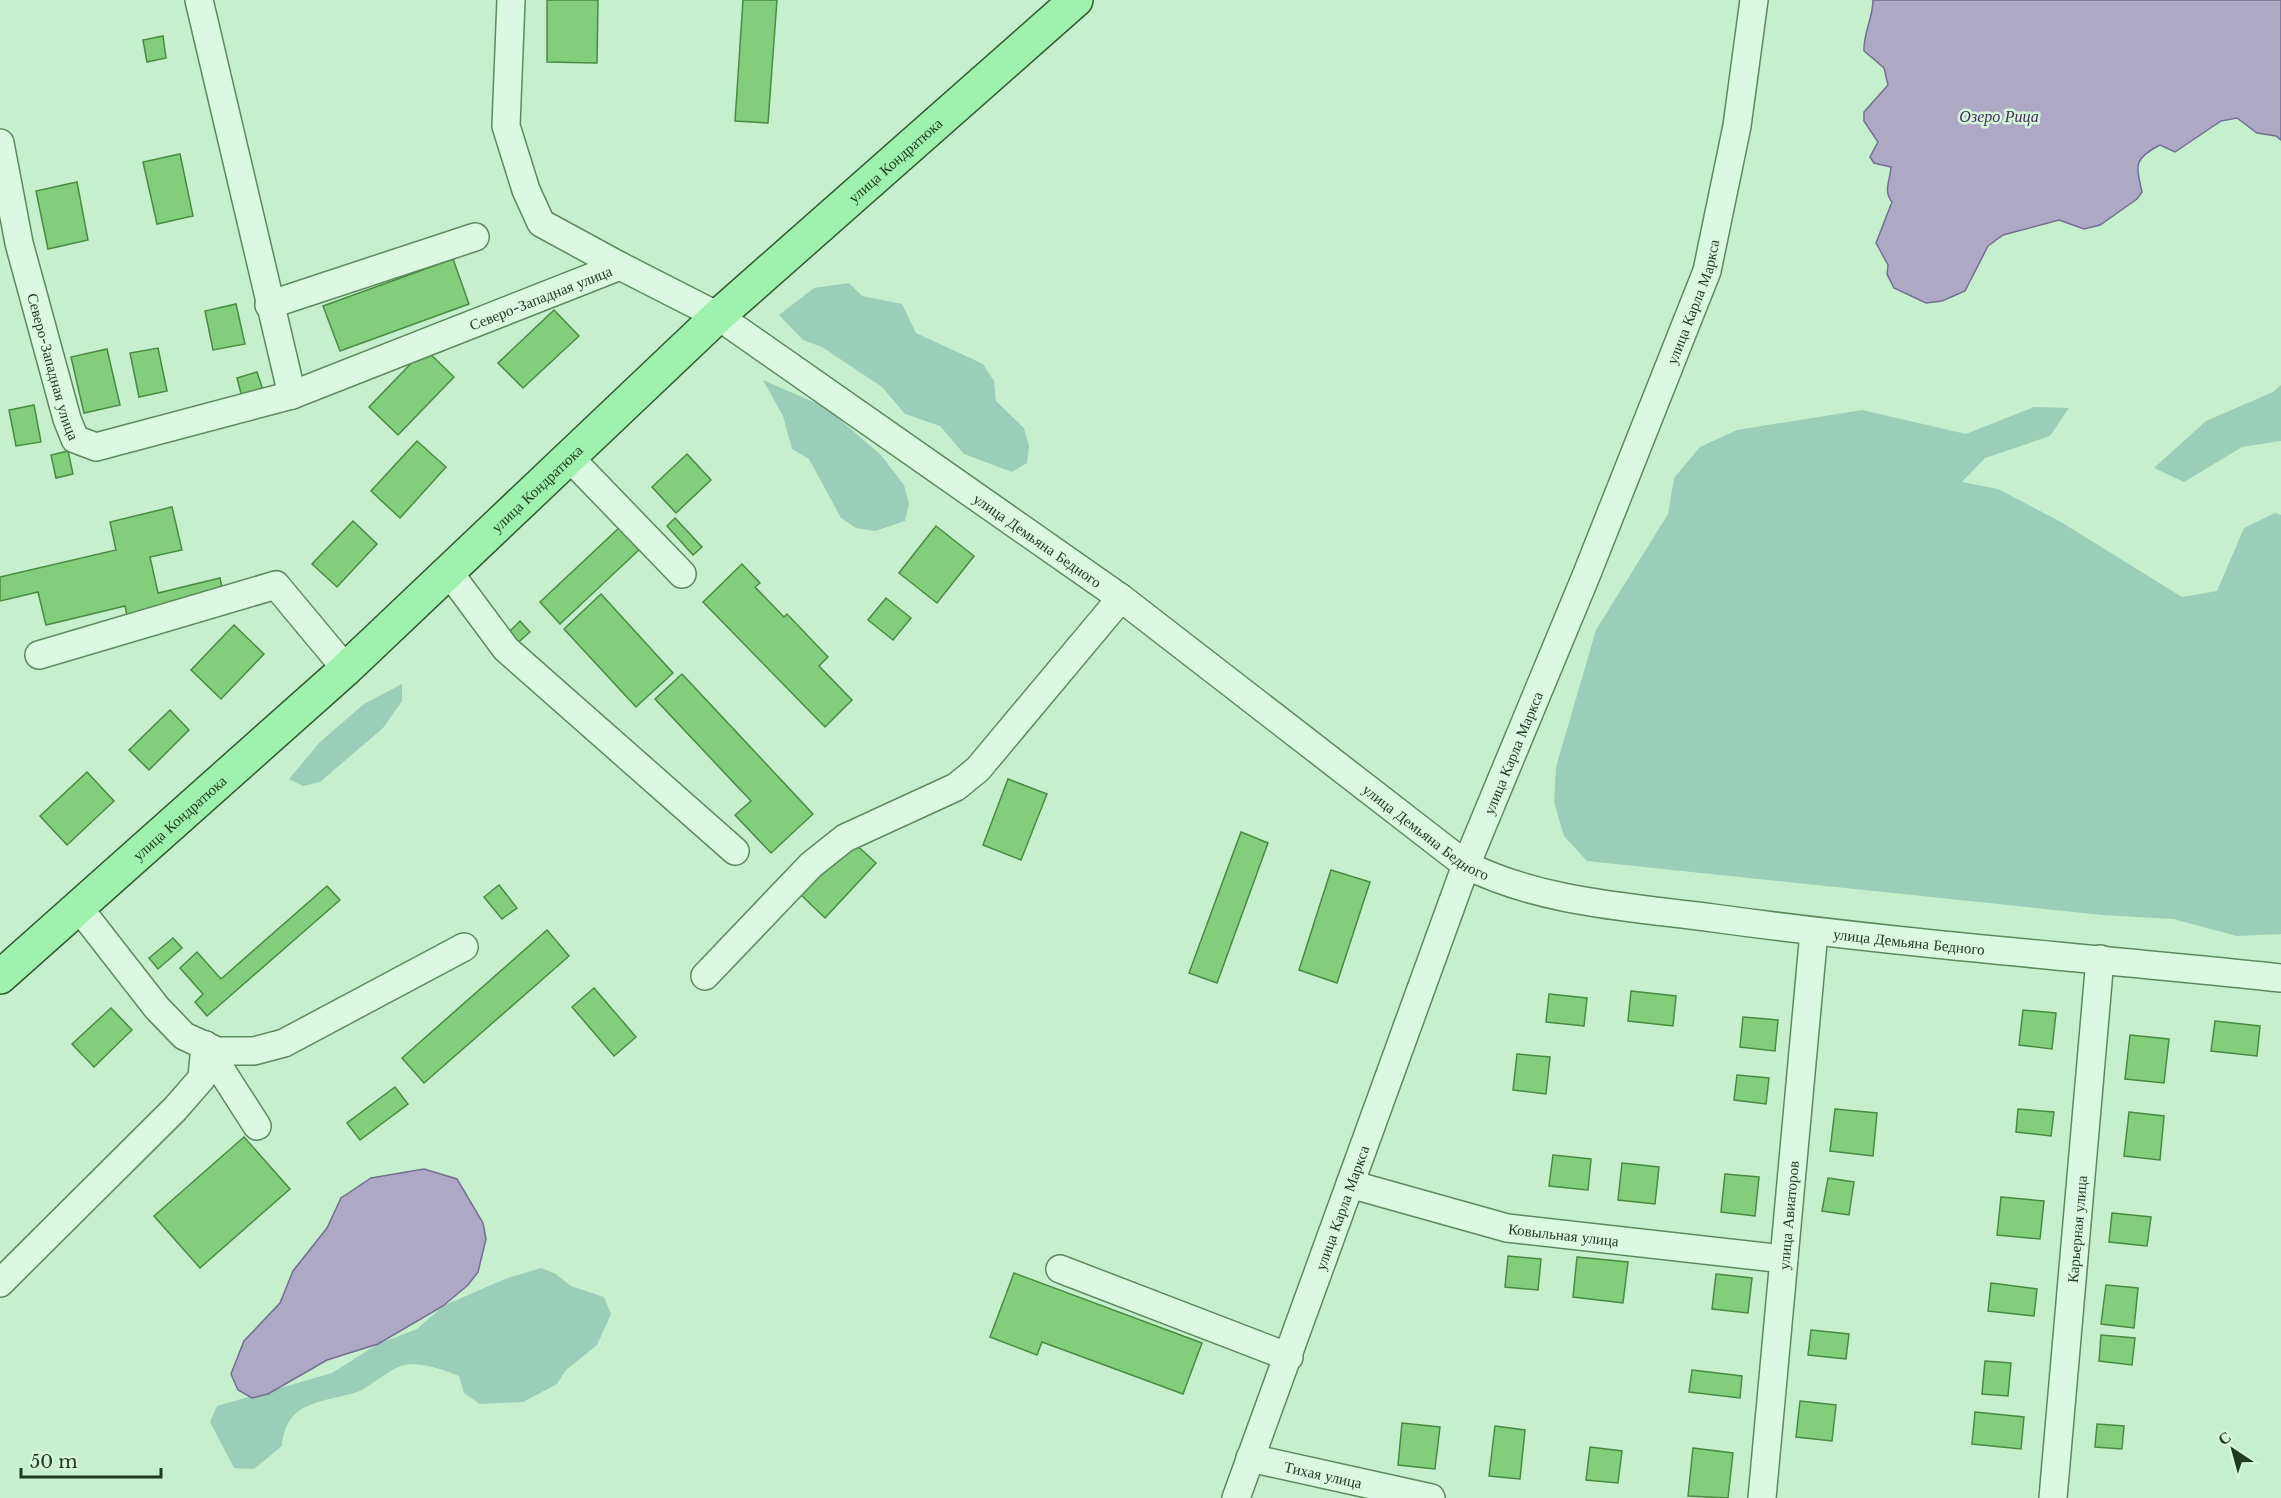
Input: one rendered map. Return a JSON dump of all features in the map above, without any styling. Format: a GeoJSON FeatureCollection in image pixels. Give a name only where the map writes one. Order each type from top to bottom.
{"type":"FeatureCollection","features":[{"type":"Feature","properties":{"kind":"main road","name":"улица Кондратюка"},"geometry":{"type":"LineString","coordinates":[[0,977],[346,669],[718,316],[1076,0]]}},
{"type":"Feature","properties":{"kind":"street"},"geometry":{"type":"LineString","coordinates":[[200,0],[269,305],[292,395]]}},
{"type":"Feature","properties":{"kind":"street"},"geometry":{"type":"LineString","coordinates":[[510,0],[506,126],[526,190],[542,223],[620,266]]}},
{"type":"Feature","properties":{"kind":"street","name":"улица Карла Маркса"},"geometry":{"type":"LineString","coordinates":[[1236,1498],[1466,866],[1586,576],[1707,271],[1737,126],[1754,0]]}},
{"type":"Feature","properties":{"kind":"street","name":"Северо-Западная улица"},"geometry":{"type":"LineString","coordinates":[[0,143],[19,243],[67,419],[75,439],[96,447],[292,395],[620,266],[718,316]]}},
{"type":"Feature","properties":{"kind":"street"},"geometry":{"type":"LineString","coordinates":[[269,305],[475,237]]}},
{"type":"Feature","properties":{"kind":"street","name":"улица Демьяна Бедного"},"geometry":{"type":"LineString","coordinates":[[718,316],[1121,598],[1466,866],[1494,879],[1554,897],[1814,932],[2281,978]]}},
{"type":"Feature","properties":{"kind":"street"},"geometry":{"type":"LineString","coordinates":[[569,457],[682,574]]}},
{"type":"Feature","properties":{"kind":"street"},"geometry":{"type":"LineString","coordinates":[[448,571],[506,649],[735,851]]}},
{"type":"Feature","properties":{"kind":"street"},"geometry":{"type":"LineString","coordinates":[[39,655],[276,585],[346,669]]}},
{"type":"Feature","properties":{"kind":"street"},"geometry":{"type":"LineString","coordinates":[[705,976],[811,865],[836,844],[854,833],[956,787],[978,769],[1121,598]]}},
{"type":"Feature","properties":{"kind":"street"},"geometry":{"type":"LineString","coordinates":[[80,908],[157,1008],[184,1036],[217,1051],[254,1052],[284,1044],[464,947]]}},
{"type":"Feature","properties":{"kind":"street","name":"улица Авиаторов"},"geometry":{"type":"LineString","coordinates":[[1762,1498],[1814,932]]}},
{"type":"Feature","properties":{"kind":"street","name":"Карьерная улица"},"geometry":{"type":"LineString","coordinates":[[2053,1498],[2100,959]]}},
{"type":"Feature","properties":{"kind":"street"},"geometry":{"type":"LineString","coordinates":[[205,1045],[257,1126]]}},
{"type":"Feature","properties":{"kind":"street"},"geometry":{"type":"LineString","coordinates":[[0,1284],[176,1108],[202,1078],[205,1045]]}},
{"type":"Feature","properties":{"kind":"street","name":"Ковыльная улица"},"geometry":{"type":"LineString","coordinates":[[1350,1184],[1507,1228],[1784,1258]]}},
{"type":"Feature","properties":{"kind":"street"},"geometry":{"type":"LineString","coordinates":[[1060,1269],[1289,1357]]}},
{"type":"Feature","properties":{"kind":"street","name":"Тихая улица"},"geometry":{"type":"LineString","coordinates":[[1250,1458],[1431,1498]]}},
{"type":"Feature","properties":{"kind":"green space"},"geometry":{"type":"Polygon","coordinates":[[[849,283],[862,296],[902,304],[916,333],[983,364],[994,381],[996,401],[1024,428],[1029,446],[1027,463],[1012,472],[964,454],[940,426],[905,414],[882,387],[822,347],[803,340],[779,315],[814,288],[849,283]]]}},
{"type":"Feature","properties":{"kind":"green space"},"geometry":{"type":"Polygon","coordinates":[[[763,380],[825,407],[881,455],[904,485],[909,504],[905,521],[875,531],[856,528],[841,518],[809,459],[792,449],[783,416],[763,380]]]}},
{"type":"Feature","properties":{"kind":"green space"},"geometry":{"type":"Polygon","coordinates":[[[2281,385],[2281,441],[2242,447],[2184,482],[2154,468],[2206,421],[2273,392],[2281,385]]]}},
{"type":"Feature","properties":{"kind":"green space"},"geometry":{"type":"Polygon","coordinates":[[[2034,407],[2069,408],[2050,436],[1985,458],[1962,482],[1998,489],[2061,522],[2182,597],[2217,591],[2244,528],[2275,513],[2281,515],[2281,934],[2237,936],[2173,919],[2102,915],[1587,861],[1564,836],[1554,802],[1556,767],[1596,630],[1668,514],[1674,478],[1700,447],[1737,430],[1862,410],[1966,434],[2034,407]]]}},
{"type":"Feature","properties":{"kind":"green space"},"geometry":{"type":"Polygon","coordinates":[[[402,684],[402,701],[383,728],[320,782],[303,786],[289,779],[320,742],[364,704],[402,684]]]}},
{"type":"Feature","properties":{"kind":"green space"},"geometry":{"type":"Polygon","coordinates":[[[541,1268],[556,1274],[571,1286],[604,1297],[611,1314],[597,1345],[566,1370],[557,1384],[523,1402],[480,1404],[464,1393],[459,1376],[422,1365],[407,1364],[389,1372],[357,1392],[319,1402],[298,1412],[290,1420],[282,1446],[254,1469],[234,1468],[210,1422],[217,1406],[332,1373],[378,1344],[417,1329],[443,1306],[505,1279],[541,1268]]]}},
{"type":"Feature","properties":{"kind":"water","name":"Озеро Рица"},"geometry":{"type":"Polygon","coordinates":[[[1873,0],[2281,0],[2281,140],[2276,136],[2257,133],[2237,118],[2221,121],[2175,152],[2160,145],[2141,159],[2138,175],[2142,192],[2137,199],[2100,225],[2084,229],[2059,220],[2003,235],[1988,246],[1965,291],[1942,301],[1926,303],[1894,288],[1887,274],[1888,265],[1876,243],[1892,202],[1887,190],[1891,167],[1874,163],[1870,157],[1878,142],[1864,121],[1864,112],[1888,85],[1884,68],[1864,51],[1873,0]]]}},
{"type":"Feature","properties":{"kind":"water"},"geometry":{"type":"Polygon","coordinates":[[[424,1169],[457,1179],[483,1223],[486,1239],[478,1272],[468,1285],[443,1306],[378,1344],[327,1360],[268,1394],[252,1398],[238,1390],[231,1374],[244,1341],[280,1303],[293,1271],[327,1228],[341,1198],[371,1178],[424,1169]]]}},
{"type":"Feature","properties":{"kind":"building"},"geometry":{"type":"Polygon","coordinates":[[[547,0],[598,0],[597,63],[547,62],[547,0]]]}},
{"type":"Feature","properties":{"kind":"building"},"geometry":{"type":"Polygon","coordinates":[[[743,0],[777,0],[768,123],[735,121],[743,0]]]}},
{"type":"Feature","properties":{"kind":"building"},"geometry":{"type":"Polygon","coordinates":[[[163,36],[166,58],[147,62],[143,40],[163,36]]]}},
{"type":"Feature","properties":{"kind":"building"},"geometry":{"type":"Polygon","coordinates":[[[180,154],[193,216],[157,224],[143,162],[180,154]]]}},
{"type":"Feature","properties":{"kind":"building"},"geometry":{"type":"Polygon","coordinates":[[[77,182],[88,240],[48,249],[36,191],[77,182]]]}},
{"type":"Feature","properties":{"kind":"building"},"geometry":{"type":"Polygon","coordinates":[[[453,259],[469,304],[340,351],[323,306],[453,259]]]}},
{"type":"Feature","properties":{"kind":"building"},"geometry":{"type":"Polygon","coordinates":[[[236,304],[245,344],[213,350],[205,311],[236,304]]]}},
{"type":"Feature","properties":{"kind":"building"},"geometry":{"type":"Polygon","coordinates":[[[554,310],[579,336],[523,388],[498,363],[554,310]]]}},
{"type":"Feature","properties":{"kind":"building"},"geometry":{"type":"Polygon","coordinates":[[[158,348],[167,391],[139,397],[130,353],[158,348]]]}},
{"type":"Feature","properties":{"kind":"building"},"geometry":{"type":"Polygon","coordinates":[[[107,349],[120,405],[84,413],[71,357],[107,349]]]}},
{"type":"Feature","properties":{"kind":"building"},"geometry":{"type":"Polygon","coordinates":[[[425,349],[454,377],[398,435],[369,407],[425,349]]]}},
{"type":"Feature","properties":{"kind":"building"},"geometry":{"type":"Polygon","coordinates":[[[257,372],[263,390],[242,397],[237,378],[257,372]]]}},
{"type":"Feature","properties":{"kind":"building"},"geometry":{"type":"Polygon","coordinates":[[[34,405],[41,442],[16,446],[9,410],[34,405]]]}},
{"type":"Feature","properties":{"kind":"building"},"geometry":{"type":"Polygon","coordinates":[[[417,441],[446,467],[400,518],[371,491],[417,441]]]}},
{"type":"Feature","properties":{"kind":"building"},"geometry":{"type":"Polygon","coordinates":[[[68,451],[73,474],[56,478],[51,455],[68,451]]]}},
{"type":"Feature","properties":{"kind":"building"},"geometry":{"type":"Polygon","coordinates":[[[687,454],[711,480],[676,513],[652,487],[687,454]]]}},
{"type":"Feature","properties":{"kind":"building"},"geometry":{"type":"Polygon","coordinates":[[[172,507],[182,550],[150,557],[158,593],[220,578],[224,597],[128,620],[125,606],[46,625],[38,592],[0,601],[0,577],[116,550],[110,522],[172,507]]]}},
{"type":"Feature","properties":{"kind":"building"},"geometry":{"type":"Polygon","coordinates":[[[675,518],[702,547],[693,555],[667,526],[675,518]]]}},
{"type":"Feature","properties":{"kind":"building"},"geometry":{"type":"Polygon","coordinates":[[[353,521],[377,544],[337,587],[312,564],[353,521]]]}},
{"type":"Feature","properties":{"kind":"building"},"geometry":{"type":"Polygon","coordinates":[[[621,526],[641,548],[560,624],[540,602],[621,526]]]}},
{"type":"Feature","properties":{"kind":"building"},"geometry":{"type":"Polygon","coordinates":[[[936,526],[974,556],[937,603],[899,573],[936,526]]]}},
{"type":"Feature","properties":{"kind":"building"},"geometry":{"type":"Polygon","coordinates":[[[742,564],[760,583],[755,587],[784,617],[787,614],[828,657],[819,666],[852,700],[825,727],[703,602],[742,564]]]}},
{"type":"Feature","properties":{"kind":"building"},"geometry":{"type":"Polygon","coordinates":[[[601,594],[673,673],[636,707],[564,629],[601,594]]]}},
{"type":"Feature","properties":{"kind":"building"},"geometry":{"type":"Polygon","coordinates":[[[886,598],[911,618],[893,640],[868,620],[886,598]]]}},
{"type":"Feature","properties":{"kind":"building"},"geometry":{"type":"Polygon","coordinates":[[[520,621],[530,632],[514,646],[505,636],[520,621]]]}},
{"type":"Feature","properties":{"kind":"building"},"geometry":{"type":"Polygon","coordinates":[[[234,625],[264,654],[221,699],[191,670],[234,625]]]}},
{"type":"Feature","properties":{"kind":"building"},"geometry":{"type":"Polygon","coordinates":[[[682,674],[813,814],[771,853],[735,815],[751,801],[655,699],[682,674]]]}},
{"type":"Feature","properties":{"kind":"building"},"geometry":{"type":"Polygon","coordinates":[[[170,710],[189,730],[149,770],[129,750],[170,710]]]}},
{"type":"Feature","properties":{"kind":"building"},"geometry":{"type":"Polygon","coordinates":[[[87,772],[114,801],[67,845],[40,816],[87,772]]]}},
{"type":"Feature","properties":{"kind":"building"},"geometry":{"type":"Polygon","coordinates":[[[1008,779],[1047,794],[1021,860],[983,845],[1008,779]]]}},
{"type":"Feature","properties":{"kind":"building"},"geometry":{"type":"Polygon","coordinates":[[[1241,832],[1268,843],[1217,983],[1189,973],[1241,832]]]}},
{"type":"Feature","properties":{"kind":"building"},"geometry":{"type":"Polygon","coordinates":[[[851,840],[876,863],[825,918],[800,894],[851,840]]]}},
{"type":"Feature","properties":{"kind":"building"},"geometry":{"type":"Polygon","coordinates":[[[1331,870],[1370,882],[1337,983],[1299,970],[1331,870]]]}},
{"type":"Feature","properties":{"kind":"building"},"geometry":{"type":"Polygon","coordinates":[[[499,885],[517,908],[502,919],[484,897],[499,885]]]}},
{"type":"Feature","properties":{"kind":"building"},"geometry":{"type":"Polygon","coordinates":[[[327,886],[340,900],[207,1016],[195,1002],[203,994],[180,968],[197,952],[221,979],[327,886]]]}},
{"type":"Feature","properties":{"kind":"building"},"geometry":{"type":"Polygon","coordinates":[[[547,930],[569,956],[424,1083],[402,1058],[547,930]]]}},
{"type":"Feature","properties":{"kind":"building"},"geometry":{"type":"Polygon","coordinates":[[[173,938],[182,948],[158,969],[149,958],[173,938]]]}},
{"type":"Feature","properties":{"kind":"building"},"geometry":{"type":"Polygon","coordinates":[[[594,988],[636,1037],[614,1056],[572,1007],[594,988]]]}},
{"type":"Feature","properties":{"kind":"building"},"geometry":{"type":"Polygon","coordinates":[[[1631,991],[1676,996],[1673,1026],[1628,1021],[1631,991]]]}},
{"type":"Feature","properties":{"kind":"building"},"geometry":{"type":"Polygon","coordinates":[[[1549,994],[1587,998],[1584,1026],[1546,1022],[1549,994]]]}},
{"type":"Feature","properties":{"kind":"building"},"geometry":{"type":"Polygon","coordinates":[[[111,1008],[132,1030],[94,1067],[72,1044],[111,1008]]]}},
{"type":"Feature","properties":{"kind":"building"},"geometry":{"type":"Polygon","coordinates":[[[2023,1010],[2056,1013],[2052,1049],[2019,1045],[2023,1010]]]}},
{"type":"Feature","properties":{"kind":"building"},"geometry":{"type":"Polygon","coordinates":[[[1743,1017],[1778,1020],[1775,1051],[1740,1047],[1743,1017]]]}},
{"type":"Feature","properties":{"kind":"building"},"geometry":{"type":"Polygon","coordinates":[[[2215,1021],[2260,1026],[2257,1056],[2211,1051],[2215,1021]]]}},
{"type":"Feature","properties":{"kind":"building"},"geometry":{"type":"Polygon","coordinates":[[[2130,1035],[2169,1039],[2164,1083],[2125,1079],[2130,1035]]]}},
{"type":"Feature","properties":{"kind":"building"},"geometry":{"type":"Polygon","coordinates":[[[1517,1054],[1550,1057],[1546,1094],[1513,1090],[1517,1054]]]}},
{"type":"Feature","properties":{"kind":"building"},"geometry":{"type":"Polygon","coordinates":[[[1737,1075],[1769,1078],[1766,1104],[1734,1100],[1737,1075]]]}},
{"type":"Feature","properties":{"kind":"building"},"geometry":{"type":"Polygon","coordinates":[[[395,1087],[408,1104],[360,1140],[347,1123],[395,1087]]]}},
{"type":"Feature","properties":{"kind":"building"},"geometry":{"type":"Polygon","coordinates":[[[1835,1109],[1877,1113],[1873,1156],[1830,1151],[1835,1109]]]}},
{"type":"Feature","properties":{"kind":"building"},"geometry":{"type":"Polygon","coordinates":[[[2018,1109],[2054,1112],[2051,1136],[2016,1132],[2018,1109]]]}},
{"type":"Feature","properties":{"kind":"building"},"geometry":{"type":"Polygon","coordinates":[[[2129,1112],[2164,1116],[2160,1160],[2124,1156],[2129,1112]]]}},
{"type":"Feature","properties":{"kind":"building"},"geometry":{"type":"Polygon","coordinates":[[[244,1137],[290,1189],[200,1268],[154,1216],[244,1137]]]}},
{"type":"Feature","properties":{"kind":"building"},"geometry":{"type":"Polygon","coordinates":[[[1553,1155],[1591,1159],[1588,1190],[1549,1186],[1553,1155]]]}},
{"type":"Feature","properties":{"kind":"building"},"geometry":{"type":"Polygon","coordinates":[[[1622,1163],[1659,1167],[1655,1204],[1618,1200],[1622,1163]]]}},
{"type":"Feature","properties":{"kind":"building"},"geometry":{"type":"Polygon","coordinates":[[[1725,1174],[1759,1177],[1755,1216],[1721,1212],[1725,1174]]]}},
{"type":"Feature","properties":{"kind":"building"},"geometry":{"type":"Polygon","coordinates":[[[1828,1178],[1854,1182],[1849,1215],[1822,1211],[1828,1178]]]}},
{"type":"Feature","properties":{"kind":"building"},"geometry":{"type":"Polygon","coordinates":[[[2001,1197],[2044,1201],[2040,1239],[1997,1235],[2001,1197]]]}},
{"type":"Feature","properties":{"kind":"building"},"geometry":{"type":"Polygon","coordinates":[[[2112,1213],[2151,1217],[2147,1246],[2109,1242],[2112,1213]]]}},
{"type":"Feature","properties":{"kind":"building"},"geometry":{"type":"Polygon","coordinates":[[[1508,1256],[1541,1259],[1538,1290],[1505,1287],[1508,1256]]]}},
{"type":"Feature","properties":{"kind":"building"},"geometry":{"type":"Polygon","coordinates":[[[1577,1257],[1628,1262],[1623,1303],[1573,1297],[1577,1257]]]}},
{"type":"Feature","properties":{"kind":"building"},"geometry":{"type":"Polygon","coordinates":[[[1014,1273],[1202,1343],[1183,1394],[1042,1342],[1037,1355],[990,1337],[1014,1273]]]}},
{"type":"Feature","properties":{"kind":"building"},"geometry":{"type":"Polygon","coordinates":[[[1716,1274],[1752,1278],[1748,1313],[1712,1309],[1716,1274]]]}},
{"type":"Feature","properties":{"kind":"building"},"geometry":{"type":"Polygon","coordinates":[[[1991,1283],[2037,1289],[2034,1316],[1988,1311],[1991,1283]]]}},
{"type":"Feature","properties":{"kind":"building"},"geometry":{"type":"Polygon","coordinates":[[[2106,1285],[2138,1288],[2134,1328],[2101,1324],[2106,1285]]]}},
{"type":"Feature","properties":{"kind":"building"},"geometry":{"type":"Polygon","coordinates":[[[1811,1330],[1849,1334],[1846,1359],[1808,1355],[1811,1330]]]}},
{"type":"Feature","properties":{"kind":"building"},"geometry":{"type":"Polygon","coordinates":[[[2101,1335],[2135,1338],[2132,1365],[2099,1361],[2101,1335]]]}},
{"type":"Feature","properties":{"kind":"building"},"geometry":{"type":"Polygon","coordinates":[[[1985,1361],[2011,1363],[2008,1396],[1982,1394],[1985,1361]]]}},
{"type":"Feature","properties":{"kind":"building"},"geometry":{"type":"Polygon","coordinates":[[[1692,1370],[1742,1376],[1740,1398],[1689,1392],[1692,1370]]]}},
{"type":"Feature","properties":{"kind":"building"},"geometry":{"type":"Polygon","coordinates":[[[1800,1401],[1836,1405],[1832,1441],[1796,1437],[1800,1401]]]}},
{"type":"Feature","properties":{"kind":"building"},"geometry":{"type":"Polygon","coordinates":[[[1975,1412],[2024,1417],[2021,1449],[1972,1444],[1975,1412]]]}},
{"type":"Feature","properties":{"kind":"building"},"geometry":{"type":"Polygon","coordinates":[[[1402,1423],[1440,1427],[1435,1469],[1398,1465],[1402,1423]]]}},
{"type":"Feature","properties":{"kind":"building"},"geometry":{"type":"Polygon","coordinates":[[[2097,1424],[2124,1426],[2122,1449],[2095,1447],[2097,1424]]]}},
{"type":"Feature","properties":{"kind":"building"},"geometry":{"type":"Polygon","coordinates":[[[1495,1426],[1525,1430],[1520,1479],[1489,1476],[1495,1426]]]}},
{"type":"Feature","properties":{"kind":"building"},"geometry":{"type":"Polygon","coordinates":[[[1590,1447],[1622,1451],[1618,1483],[1586,1480],[1590,1447]]]}},
{"type":"Feature","properties":{"kind":"building"},"geometry":{"type":"Polygon","coordinates":[[[1693,1448],[1733,1453],[1728,1498],[1688,1496],[1693,1448]]]}}]}
